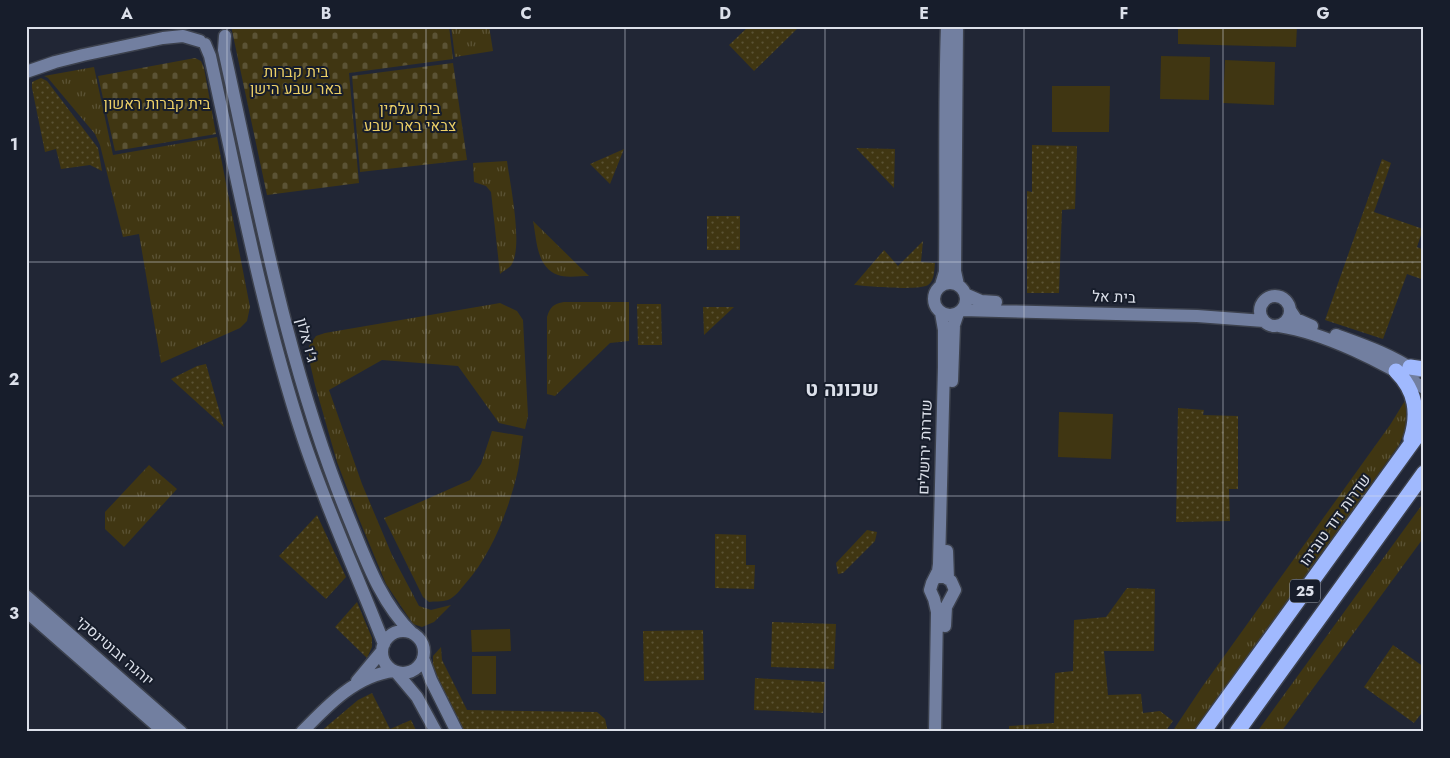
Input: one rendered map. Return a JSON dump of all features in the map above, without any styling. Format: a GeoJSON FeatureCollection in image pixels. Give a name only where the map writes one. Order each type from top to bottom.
{"type":"FeatureCollection","features":[{"type":"Feature","properties":{"kind":"highway"},"geometry":{"type":"LineString","coordinates":[[1407,450],[1416,418],[1414,404],[1406,381],[1410,369]]}},
{"type":"Feature","properties":{"kind":"highway","name":"שדרות דוד טוביהו"},"geometry":{"type":"LineString","coordinates":[[1203,732],[1424,426]]}},
{"type":"Feature","properties":{"kind":"highway","name":"25"},"geometry":{"type":"LineString","coordinates":[[1237,732],[1424,473]]}},
{"type":"Feature","properties":{"kind":"street"},"geometry":{"type":"LineString","coordinates":[[154,40],[186,26]]}},
{"type":"Feature","properties":{"kind":"street","name":"ג'ו אלון"},"geometry":{"type":"LineString","coordinates":[[194,26],[196,37],[210,56],[261,286],[279,358],[302,433],[383,647]]}},
{"type":"Feature","properties":{"kind":"street"},"geometry":{"type":"LineString","coordinates":[[947,26],[945,79],[945,272],[941,285],[935,291],[933,299],[935,307],[941,313],[950,316],[960,312],[966,302],[955,271],[957,26]]}},
{"type":"Feature","properties":{"kind":"street"},"geometry":{"type":"LineString","coordinates":[[26,72],[74,57],[154,40],[183,36],[202,43],[214,44],[222,40],[226,31]]}},
{"type":"Feature","properties":{"kind":"street","name":"ג'ו אלון"},"geometry":{"type":"LineString","coordinates":[[226,31],[224,50],[275,282],[293,354],[315,429],[342,503],[378,586],[393,612],[412,633]]}},
{"type":"Feature","properties":{"kind":"street"},"geometry":{"type":"LineString","coordinates":[[941,285],[950,283],[962,290]]}},
{"type":"Feature","properties":{"kind":"street","name":"בית אל"},"geometry":{"type":"LineString","coordinates":[[962,290],[975,299],[989,302],[1193,309],[1241,314],[1249,313],[1262,316]]}},
{"type":"Feature","properties":{"kind":"street"},"geometry":{"type":"LineString","coordinates":[[1424,376],[1410,369],[1350,349],[1312,333],[1298,329],[1272,326],[1262,316],[1262,304],[1271,297],[1276,296],[1284,299],[1296,319],[1372,347],[1393,357],[1410,369],[1424,388]]}},
{"type":"Feature","properties":{"kind":"street"},"geometry":{"type":"LineString","coordinates":[[1279,326],[1287,321],[1290,310]]}},
{"type":"Feature","properties":{"kind":"street","name":"בית אל"},"geometry":{"type":"LineString","coordinates":[[960,312],[1262,316]]}},
{"type":"Feature","properties":{"kind":"street","name":"שדרות ירושלים"},"geometry":{"type":"LineString","coordinates":[[948,579],[954,325],[960,312]]}},
{"type":"Feature","properties":{"kind":"street","name":"שדרות ירושלים"},"geometry":{"type":"LineString","coordinates":[[934,580],[939,564],[944,366],[944,330],[941,313]]}},
{"type":"Feature","properties":{"kind":"street"},"geometry":{"type":"LineString","coordinates":[[935,732],[937,612],[930,590],[934,580],[941,577],[953,583],[954,590],[945,613],[943,732]]}},
{"type":"Feature","properties":{"kind":"street","name":"יוהנה זבוטינסקי"},"geometry":{"type":"LineString","coordinates":[[26,596],[181,732]]}},
{"type":"Feature","properties":{"kind":"street"},"geometry":{"type":"LineString","coordinates":[[934,599],[942,602],[949,600]]}},
{"type":"Feature","properties":{"kind":"street","name":"יוהנה זבוטינסקי"},"geometry":{"type":"LineString","coordinates":[[26,611],[164,732]]}},
{"type":"Feature","properties":{"kind":"street"},"geometry":{"type":"LineString","coordinates":[[302,732],[329,705],[352,687],[374,675],[410,672],[415,669],[423,658],[422,643],[412,633],[406,631],[393,634],[387,638],[383,647],[352,687]]}},
{"type":"Feature","properties":{"kind":"street"},"geometry":{"type":"LineString","coordinates":[[383,647],[385,663],[417,697],[436,732]]}},
{"type":"Feature","properties":{"kind":"street"},"geometry":{"type":"LineString","coordinates":[[423,658],[431,680],[457,732]]}},
{"type":"Feature","properties":{"kind":"green space","name":"בית קברות באר שבע הישן"},"geometry":{"type":"Polygon","coordinates":[[[231,26],[449,26],[453,59],[349,73],[359,183],[267,195],[231,26]]]}},
{"type":"Feature","properties":{"kind":"green space"},"geometry":{"type":"Polygon","coordinates":[[[451,26],[489,26],[493,51],[455,57],[451,26]]]}},
{"type":"Feature","properties":{"kind":"green space"},"geometry":{"type":"Polygon","coordinates":[[[749,26],[800,26],[754,71],[729,45],[749,26]]]}},
{"type":"Feature","properties":{"kind":"green space"},"geometry":{"type":"Polygon","coordinates":[[[1178,26],[1297,26],[1296,47],[1178,44],[1178,26]]]}},
{"type":"Feature","properties":{"kind":"green space"},"geometry":{"type":"Polygon","coordinates":[[[1161,56],[1210,57],[1209,100],[1160,99],[1161,56]]]}},
{"type":"Feature","properties":{"kind":"green space","name":"בית קברות ראשון"},"geometry":{"type":"Polygon","coordinates":[[[195,58],[201,61],[204,68],[216,134],[115,151],[98,76],[195,58]]]}},
{"type":"Feature","properties":{"kind":"green space"},"geometry":{"type":"Polygon","coordinates":[[[1225,60],[1275,62],[1274,105],[1223,103],[1225,60]]]}},
{"type":"Feature","properties":{"kind":"green space","name":"בית עלמין צבאי באר שבע"},"geometry":{"type":"Polygon","coordinates":[[[453,63],[467,160],[360,172],[352,76],[453,63]]]}},
{"type":"Feature","properties":{"kind":"green space"},"geometry":{"type":"Polygon","coordinates":[[[94,67],[113,155],[217,137],[250,307],[247,321],[240,328],[161,363],[139,234],[123,237],[100,145],[95,134],[48,78],[44,76],[94,67]]]}},
{"type":"Feature","properties":{"kind":"green space"},"geometry":{"type":"Polygon","coordinates":[[[41,78],[47,81],[98,148],[102,171],[90,165],[61,169],[56,149],[45,152],[32,88],[32,82],[41,78]]]}},
{"type":"Feature","properties":{"kind":"green space"},"geometry":{"type":"Polygon","coordinates":[[[1052,86],[1110,86],[1109,132],[1052,132],[1052,86]]]}},
{"type":"Feature","properties":{"kind":"green space"},"geometry":{"type":"Polygon","coordinates":[[[1032,145],[1077,146],[1075,209],[1062,210],[1059,293],[1027,293],[1027,191],[1032,192],[1032,145]]]}},
{"type":"Feature","properties":{"kind":"green space"},"geometry":{"type":"Polygon","coordinates":[[[856,148],[895,149],[894,188],[856,148]]]}},
{"type":"Feature","properties":{"kind":"green space"},"geometry":{"type":"Polygon","coordinates":[[[624,149],[610,184],[590,164],[624,149]]]}},
{"type":"Feature","properties":{"kind":"green space"},"geometry":{"type":"Polygon","coordinates":[[[1382,159],[1391,163],[1374,212],[1423,229],[1417,247],[1424,250],[1424,280],[1407,274],[1383,339],[1325,320],[1382,159]]]}},
{"type":"Feature","properties":{"kind":"green space"},"geometry":{"type":"Polygon","coordinates":[[[507,161],[515,214],[516,243],[512,264],[500,274],[491,192],[486,186],[474,182],[473,163],[507,161]]]}},
{"type":"Feature","properties":{"kind":"green space"},"geometry":{"type":"Polygon","coordinates":[[[707,216],[740,216],[740,250],[707,250],[707,216]]]}},
{"type":"Feature","properties":{"kind":"green space"},"geometry":{"type":"Polygon","coordinates":[[[533,221],[589,276],[558,275],[545,266],[539,252],[533,221]]]}},
{"type":"Feature","properties":{"kind":"green space"},"geometry":{"type":"Polygon","coordinates":[[[923,241],[921,262],[935,263],[933,278],[928,285],[904,288],[854,285],[884,250],[898,266],[923,241]]]}},
{"type":"Feature","properties":{"kind":"green space"},"geometry":{"type":"Polygon","coordinates":[[[564,302],[629,302],[629,341],[610,343],[555,396],[547,394],[547,317],[552,306],[564,302]]]}},
{"type":"Feature","properties":{"kind":"green space"},"geometry":{"type":"Polygon","coordinates":[[[500,303],[517,311],[523,320],[528,416],[525,429],[499,423],[458,366],[382,360],[329,390],[362,484],[392,555],[419,606],[431,610],[451,605],[434,622],[422,627],[413,624],[386,584],[359,519],[337,462],[315,385],[309,359],[309,346],[316,336],[325,333],[500,303]]]}},
{"type":"Feature","properties":{"kind":"green space"},"geometry":{"type":"Polygon","coordinates":[[[637,304],[661,304],[662,345],[638,345],[637,304]]]}},
{"type":"Feature","properties":{"kind":"green space"},"geometry":{"type":"Polygon","coordinates":[[[703,307],[734,307],[704,335],[703,307]]]}},
{"type":"Feature","properties":{"kind":"green space"},"geometry":{"type":"Polygon","coordinates":[[[206,364],[224,427],[171,379],[197,366],[206,364]]]}},
{"type":"Feature","properties":{"kind":"green space"},"geometry":{"type":"Polygon","coordinates":[[[1406,399],[1409,421],[1399,445],[1196,732],[1172,732],[1202,687],[1390,425],[1406,399]]]}},
{"type":"Feature","properties":{"kind":"green space"},"geometry":{"type":"Polygon","coordinates":[[[1178,408],[1204,410],[1203,415],[1238,416],[1238,489],[1229,489],[1230,521],[1176,522],[1178,408]]]}},
{"type":"Feature","properties":{"kind":"green space"},"geometry":{"type":"Polygon","coordinates":[[[1059,412],[1113,414],[1111,459],[1058,457],[1059,412]]]}},
{"type":"Feature","properties":{"kind":"green space"},"geometry":{"type":"Polygon","coordinates":[[[492,431],[523,436],[518,470],[510,500],[491,545],[475,572],[453,597],[448,600],[429,602],[423,597],[384,518],[470,480],[481,464],[492,431]]]}},
{"type":"Feature","properties":{"kind":"green space"},"geometry":{"type":"Polygon","coordinates":[[[149,465],[177,489],[124,547],[105,529],[105,512],[149,465]]]}},
{"type":"Feature","properties":{"kind":"green space"},"geometry":{"type":"Polygon","coordinates":[[[1424,502],[1424,537],[1419,544],[1281,732],[1257,732],[1424,502]]]}},
{"type":"Feature","properties":{"kind":"green space"},"geometry":{"type":"Polygon","coordinates":[[[317,515],[346,577],[326,599],[279,556],[317,515]]]}},
{"type":"Feature","properties":{"kind":"green space"},"geometry":{"type":"Polygon","coordinates":[[[867,530],[877,532],[875,541],[843,573],[838,574],[836,563],[867,530]]]}},
{"type":"Feature","properties":{"kind":"green space"},"geometry":{"type":"Polygon","coordinates":[[[715,534],[746,535],[746,565],[755,565],[754,589],[715,588],[715,534]]]}},
{"type":"Feature","properties":{"kind":"green space"},"geometry":{"type":"Polygon","coordinates":[[[1127,588],[1155,589],[1154,651],[1104,651],[1108,695],[1141,694],[1143,713],[1160,711],[1173,721],[1165,732],[1009,732],[1009,726],[1054,723],[1055,673],[1073,671],[1074,620],[1106,617],[1127,588]]]}},
{"type":"Feature","properties":{"kind":"green space"},"geometry":{"type":"Polygon","coordinates":[[[357,602],[372,638],[372,647],[367,658],[335,627],[357,602]]]}},
{"type":"Feature","properties":{"kind":"green space"},"geometry":{"type":"Polygon","coordinates":[[[772,622],[836,624],[834,669],[771,667],[772,622]]]}},
{"type":"Feature","properties":{"kind":"green space"},"geometry":{"type":"Polygon","coordinates":[[[510,629],[511,651],[472,652],[471,630],[510,629]]]}},
{"type":"Feature","properties":{"kind":"green space"},"geometry":{"type":"Polygon","coordinates":[[[703,630],[704,680],[644,681],[643,631],[703,630]]]}},
{"type":"Feature","properties":{"kind":"green space"},"geometry":{"type":"Polygon","coordinates":[[[1393,645],[1424,667],[1424,710],[1414,723],[1364,687],[1393,645]]]}},
{"type":"Feature","properties":{"kind":"green space"},"geometry":{"type":"Polygon","coordinates":[[[441,647],[442,660],[467,710],[597,712],[605,719],[608,732],[463,732],[433,673],[433,656],[441,647]]]}},
{"type":"Feature","properties":{"kind":"green space"},"geometry":{"type":"Polygon","coordinates":[[[472,656],[496,656],[496,694],[472,694],[472,656]]]}},
{"type":"Feature","properties":{"kind":"green space"},"geometry":{"type":"Polygon","coordinates":[[[755,678],[825,682],[823,713],[754,710],[755,678]]]}},
{"type":"Feature","properties":{"kind":"green space"},"geometry":{"type":"Polygon","coordinates":[[[372,693],[390,729],[411,720],[417,732],[320,732],[358,700],[372,693]]]}},
{"type":"Feature","properties":{"kind":"district","name":"שכונה ט"},"geometry":{"type":"Point","coordinates":[842,389]}}]}
